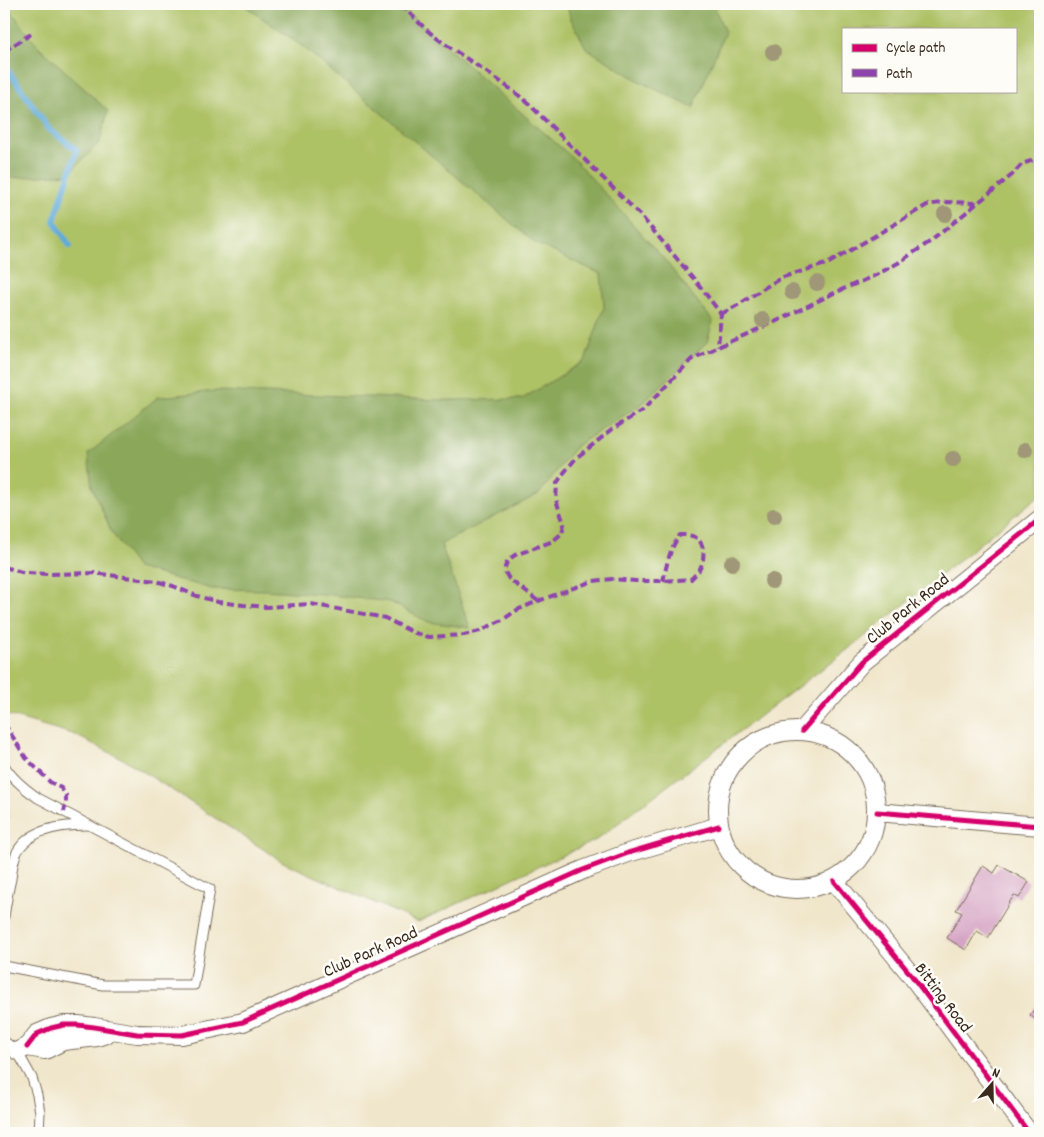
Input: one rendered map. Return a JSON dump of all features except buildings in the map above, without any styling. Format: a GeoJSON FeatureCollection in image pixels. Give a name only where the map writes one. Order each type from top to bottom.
{"type":"FeatureCollection","features":[{"type":"Feature","properties":{"kind":"street","name":"Club Park Road"},"geometry":{"type":"LineString","coordinates":[[802,731],[862,662],[1040,519]]}},
{"type":"Feature","properties":{"kind":"street"},"geometry":{"type":"LineString","coordinates":[[802,731],[826,736],[847,748],[863,766],[873,788],[877,812],[874,833],[865,852],[851,869],[834,882],[808,890],[782,889],[756,879],[736,862],[722,839],[717,813],[720,787],[732,763],[751,744],[775,733],[802,731]]}},
{"type":"Feature","properties":{"kind":"street"},"geometry":{"type":"LineString","coordinates":[[877,812],[1040,826]]}},
{"type":"Feature","properties":{"kind":"street","name":"Club Park Road"},"geometry":{"type":"LineString","coordinates":[[16,1046],[51,1028],[64,1026],[78,1025],[137,1034],[182,1035],[243,1022],[583,870],[628,853],[719,826]]}},
{"type":"Feature","properties":{"kind":"street","name":"Bitting Road"},"geometry":{"type":"LineString","coordinates":[[834,882],[912,976],[1028,1133]]}},
{"type":"Feature","properties":{"kind":"lane"},"geometry":{"type":"LineString","coordinates":[[4,765],[9,773],[38,798],[210,889],[194,985],[103,985],[4,966]]}},
{"type":"Feature","properties":{"kind":"lane"},"geometry":{"type":"LineString","coordinates":[[4,917],[13,864],[17,852],[24,843],[31,836],[43,831],[75,825],[89,826]]}},
{"type":"Feature","properties":{"kind":"lane"},"geometry":{"type":"LineString","coordinates":[[16,1046],[32,1078],[37,1094],[40,1112],[39,1133]]}},
{"type":"Feature","properties":{"kind":"green space"},"geometry":{"type":"Polygon","coordinates":[[[4,4],[1040,4],[1040,495],[859,641],[596,840],[418,922],[283,862],[127,761],[73,734],[4,714],[4,4]]]}},
{"type":"Feature","properties":{"kind":"green space"},"geometry":{"type":"Polygon","coordinates":[[[4,4],[6,4],[35,43],[108,111],[100,142],[69,174],[12,178],[4,176],[4,4]]]}},
{"type":"Feature","properties":{"kind":"green space"},"geometry":{"type":"Polygon","coordinates":[[[242,4],[398,4],[575,160],[663,258],[713,321],[707,342],[642,404],[576,446],[539,494],[441,544],[470,628],[428,622],[390,602],[323,594],[212,589],[137,568],[112,533],[92,487],[88,454],[158,397],[216,391],[443,400],[522,399],[585,361],[604,307],[601,274],[535,243],[302,46],[242,4]]]}},
{"type":"Feature","properties":{"kind":"green space"},"geometry":{"type":"Polygon","coordinates":[[[567,4],[713,4],[725,32],[693,108],[639,81],[586,48],[570,17],[567,4]]]}},
{"type":"Feature","properties":{"kind":"waterway"},"geometry":{"type":"LineString","coordinates":[[4,62],[49,129],[77,150],[54,221],[70,246]]}},
{"type":"Feature","properties":{"kind":"marked path"},"geometry":{"type":"LineString","coordinates":[[401,4],[434,36],[528,103],[641,216],[721,314],[718,347]]}},
{"type":"Feature","properties":{"kind":"marked path"},"geometry":{"type":"LineString","coordinates":[[4,51],[31,34]]}},
{"type":"Feature","properties":{"kind":"marked path"},"geometry":{"type":"LineString","coordinates":[[538,601],[509,579],[505,572],[505,567],[508,560],[515,555],[553,541],[562,533],[564,524],[556,500],[557,483],[576,458],[614,428],[643,410],[692,359],[878,274],[898,263],[931,241],[1012,175],[1022,164],[1040,158]]}},
{"type":"Feature","properties":{"kind":"marked path"},"geometry":{"type":"LineString","coordinates":[[721,314],[783,277],[829,263],[927,205],[947,202],[979,203]]}},
{"type":"Feature","properties":{"kind":"marked path"},"geometry":{"type":"LineString","coordinates":[[4,567],[25,573],[94,573],[156,581],[218,602],[266,607],[311,604],[385,618],[412,632],[429,637],[464,635],[480,631],[517,610],[593,581],[612,579],[636,581],[663,581],[691,579],[699,570],[702,562],[703,548],[699,540],[692,536],[680,535],[671,551],[663,581]]}},
{"type":"Feature","properties":{"kind":"marked path"},"geometry":{"type":"LineString","coordinates":[[4,723],[26,758],[50,782],[61,788],[66,795],[64,812]]}},
{"type":"Feature","properties":{"kind":"cycle path"},"geometry":{"type":"LineString","coordinates":[[802,731],[862,662],[1040,519]]}},
{"type":"Feature","properties":{"kind":"cycle path"},"geometry":{"type":"LineString","coordinates":[[877,812],[1040,826]]}},
{"type":"Feature","properties":{"kind":"cycle path"},"geometry":{"type":"LineString","coordinates":[[27,1047],[37,1034],[64,1025],[78,1025],[137,1034],[182,1035],[243,1022],[583,870],[628,853],[719,826]]}},
{"type":"Feature","properties":{"kind":"cycle path"},"geometry":{"type":"LineString","coordinates":[[834,881],[912,976],[1029,1133]]}}]}
